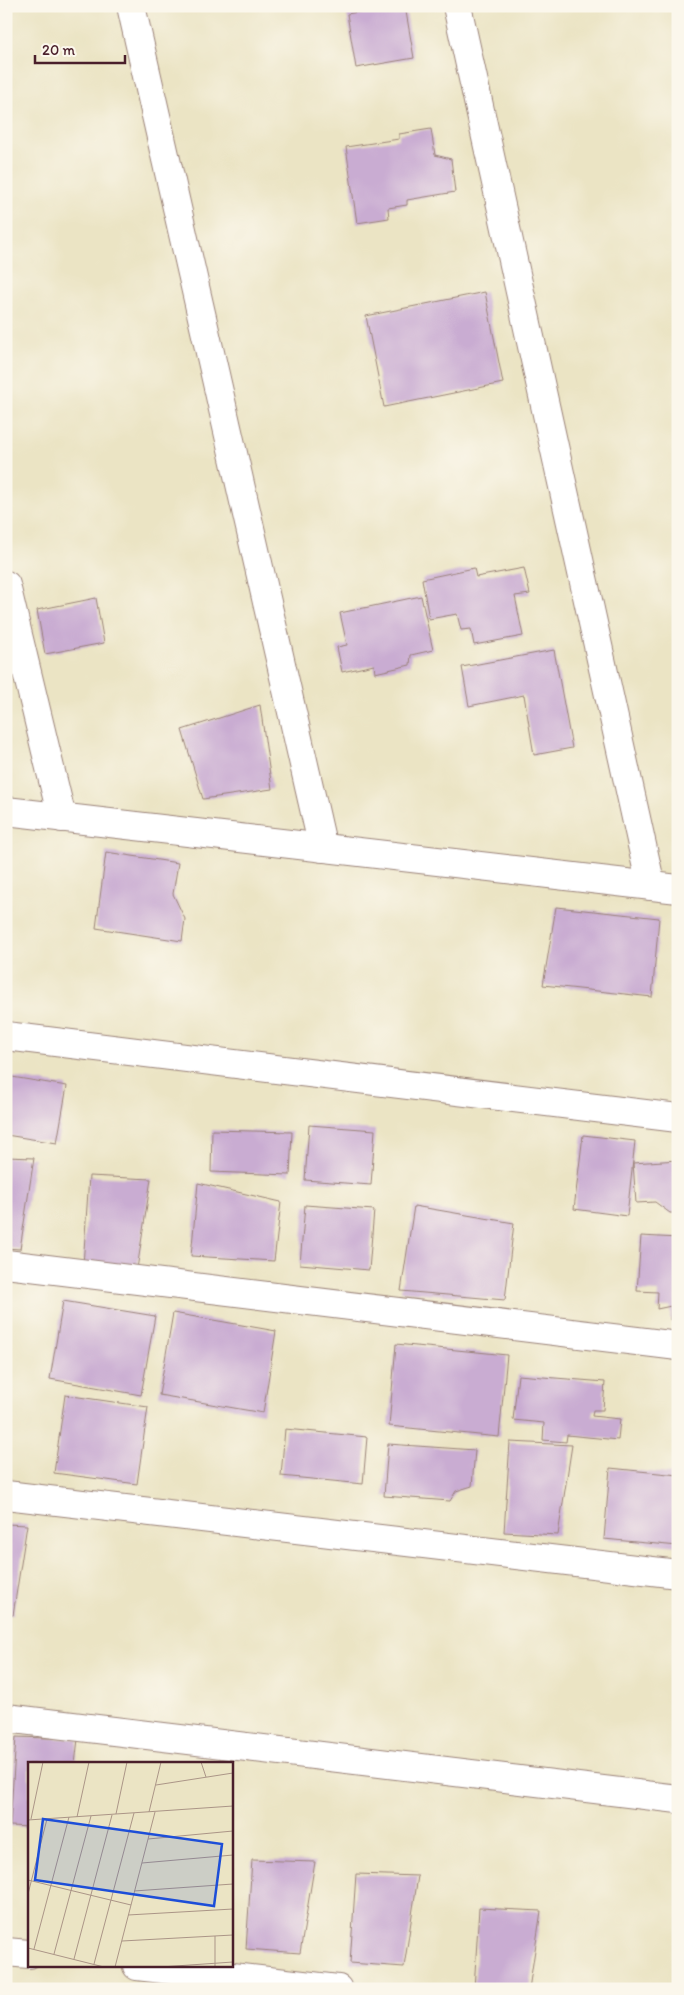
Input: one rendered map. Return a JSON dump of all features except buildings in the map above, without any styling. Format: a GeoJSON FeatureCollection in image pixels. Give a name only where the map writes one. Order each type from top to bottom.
{"type":"FeatureCollection","features":[{"type":"Feature","properties":{"kind":"street"},"geometry":{"type":"LineString","coordinates":[[131,6],[323,848]]}},
{"type":"Feature","properties":{"kind":"street"},"geometry":{"type":"LineString","coordinates":[[457,6],[651,886]]}},
{"type":"Feature","properties":{"kind":"street"},"geometry":{"type":"LineString","coordinates":[[6,585],[62,818]]}},
{"type":"Feature","properties":{"kind":"street"},"geometry":{"type":"LineString","coordinates":[[6,811],[678,889]]}},
{"type":"Feature","properties":{"kind":"street"},"geometry":{"type":"LineString","coordinates":[[6,1036],[678,1118]]}},
{"type":"Feature","properties":{"kind":"street"},"geometry":{"type":"LineString","coordinates":[[6,1264],[678,1346]]}},
{"type":"Feature","properties":{"kind":"street"},"geometry":{"type":"LineString","coordinates":[[6,1495],[678,1574]]}},
{"type":"Feature","properties":{"kind":"street"},"geometry":{"type":"LineString","coordinates":[[6,1718],[678,1799]]}},
{"type":"Feature","properties":{"kind":"street"},"geometry":{"type":"LineString","coordinates":[[6,1952],[28,1954]]}},
{"type":"Feature","properties":{"kind":"street"},"geometry":{"type":"LineString","coordinates":[[154,1968],[338,1989]]}}]}
